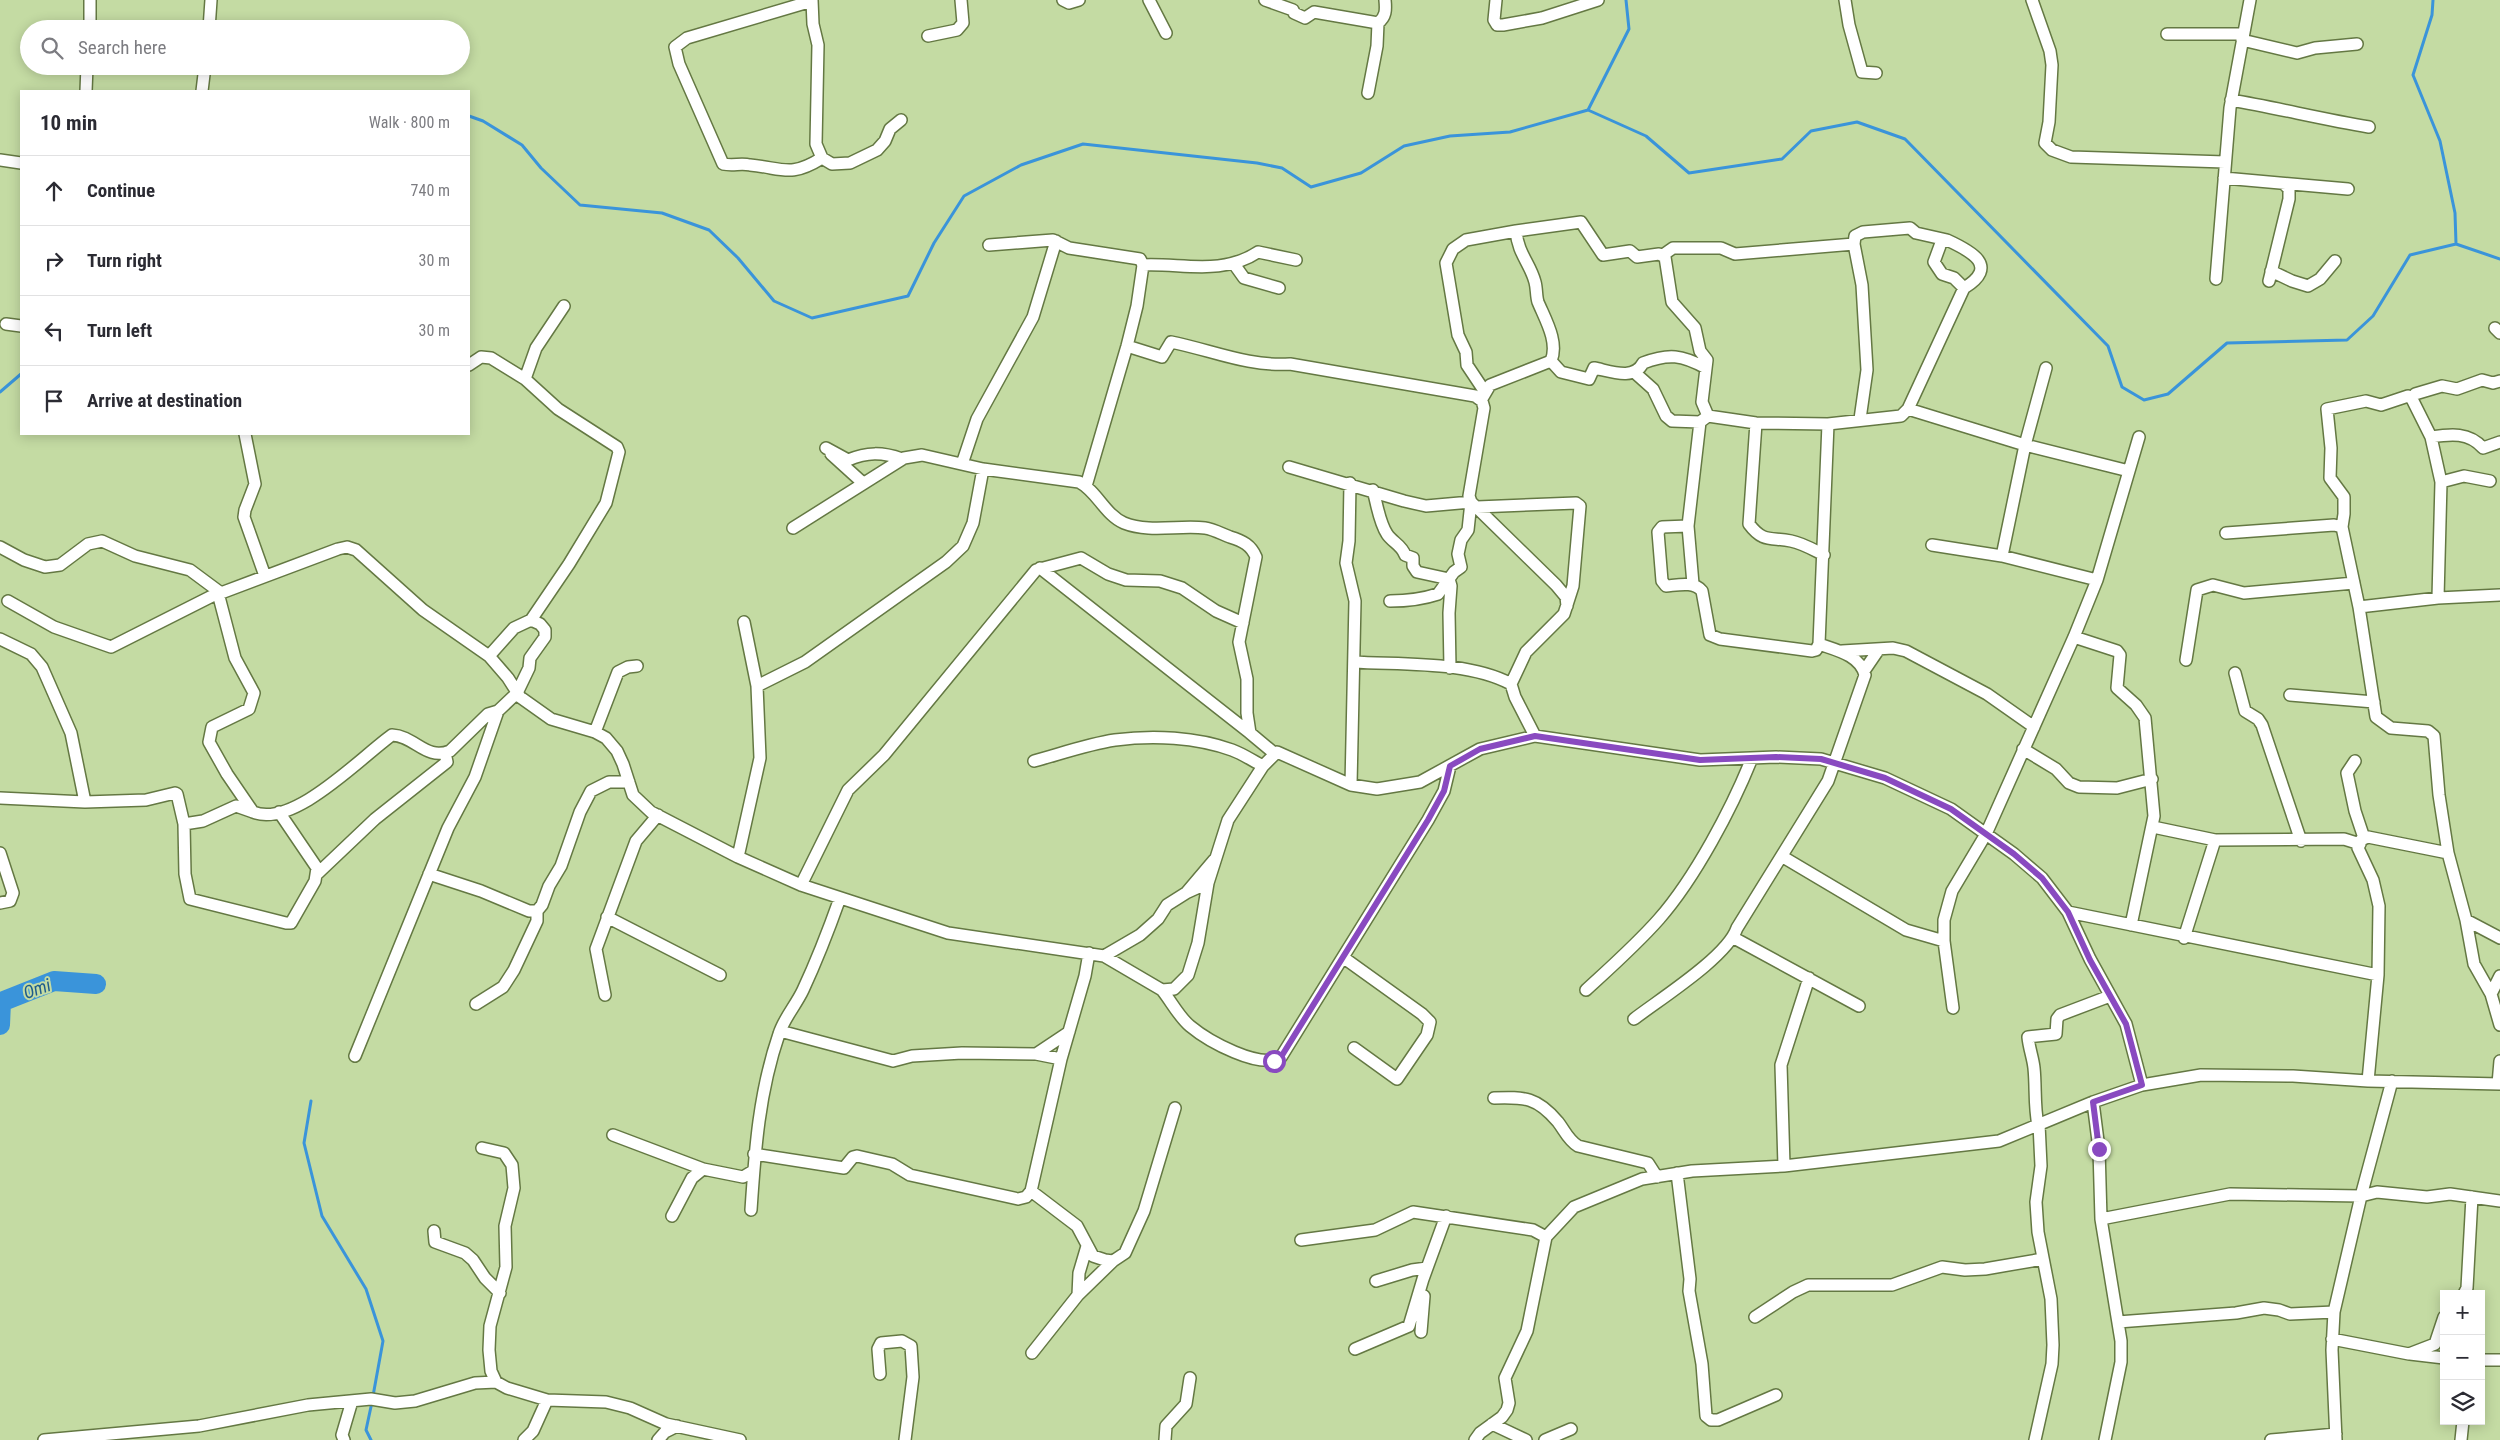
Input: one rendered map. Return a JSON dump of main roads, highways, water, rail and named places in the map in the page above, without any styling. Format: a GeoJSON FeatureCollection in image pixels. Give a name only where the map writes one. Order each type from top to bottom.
{"type":"FeatureCollection","features":[{"type":"Feature","properties":{"kind":"waterway"},"geometry":{"type":"LineString","coordinates":[[1588,110],[1629,29],[1626,0]]}},
{"type":"Feature","properties":{"kind":"waterway"},"geometry":{"type":"LineString","coordinates":[[2433,0],[2432,15],[2413,75],[2440,141],[2455,213],[2456,244]]}},
{"type":"Feature","properties":{"kind":"waterway"},"geometry":{"type":"LineString","coordinates":[[470,116],[483,121],[522,145],[541,168],[580,205],[662,213],[709,230],[738,258],[774,301],[812,318],[908,296],[934,243],[964,196],[1021,165],[1083,144],[1257,163],[1282,168],[1311,187],[1361,173],[1404,146],[1450,136],[1510,132],[1588,110],[1646,136],[1689,173],[1782,159],[1811,131],[1857,122],[1905,139],[2108,346],[2122,387],[2144,400],[2168,394],[2227,343],[2347,340],[2373,316],[2410,255],[2456,244],[2500,259]]}},
{"type":"Feature","properties":{"kind":"waterway"},"geometry":{"type":"LineString","coordinates":[[0,392],[20,375]]}},
{"type":"Feature","properties":{"kind":"waterway","name":"Omi"},"geometry":{"type":"LineString","coordinates":[[0,1025],[1,1002],[54,981],[96,984]]}},
{"type":"Feature","properties":{"kind":"waterway"},"geometry":{"type":"LineString","coordinates":[[311,1101],[304,1143],[322,1216],[366,1289],[383,1341],[373,1396]]}},
{"type":"Feature","properties":{"kind":"waterway"},"geometry":{"type":"LineString","coordinates":[[371,1440],[366,1430],[372,1402]]}}]}
